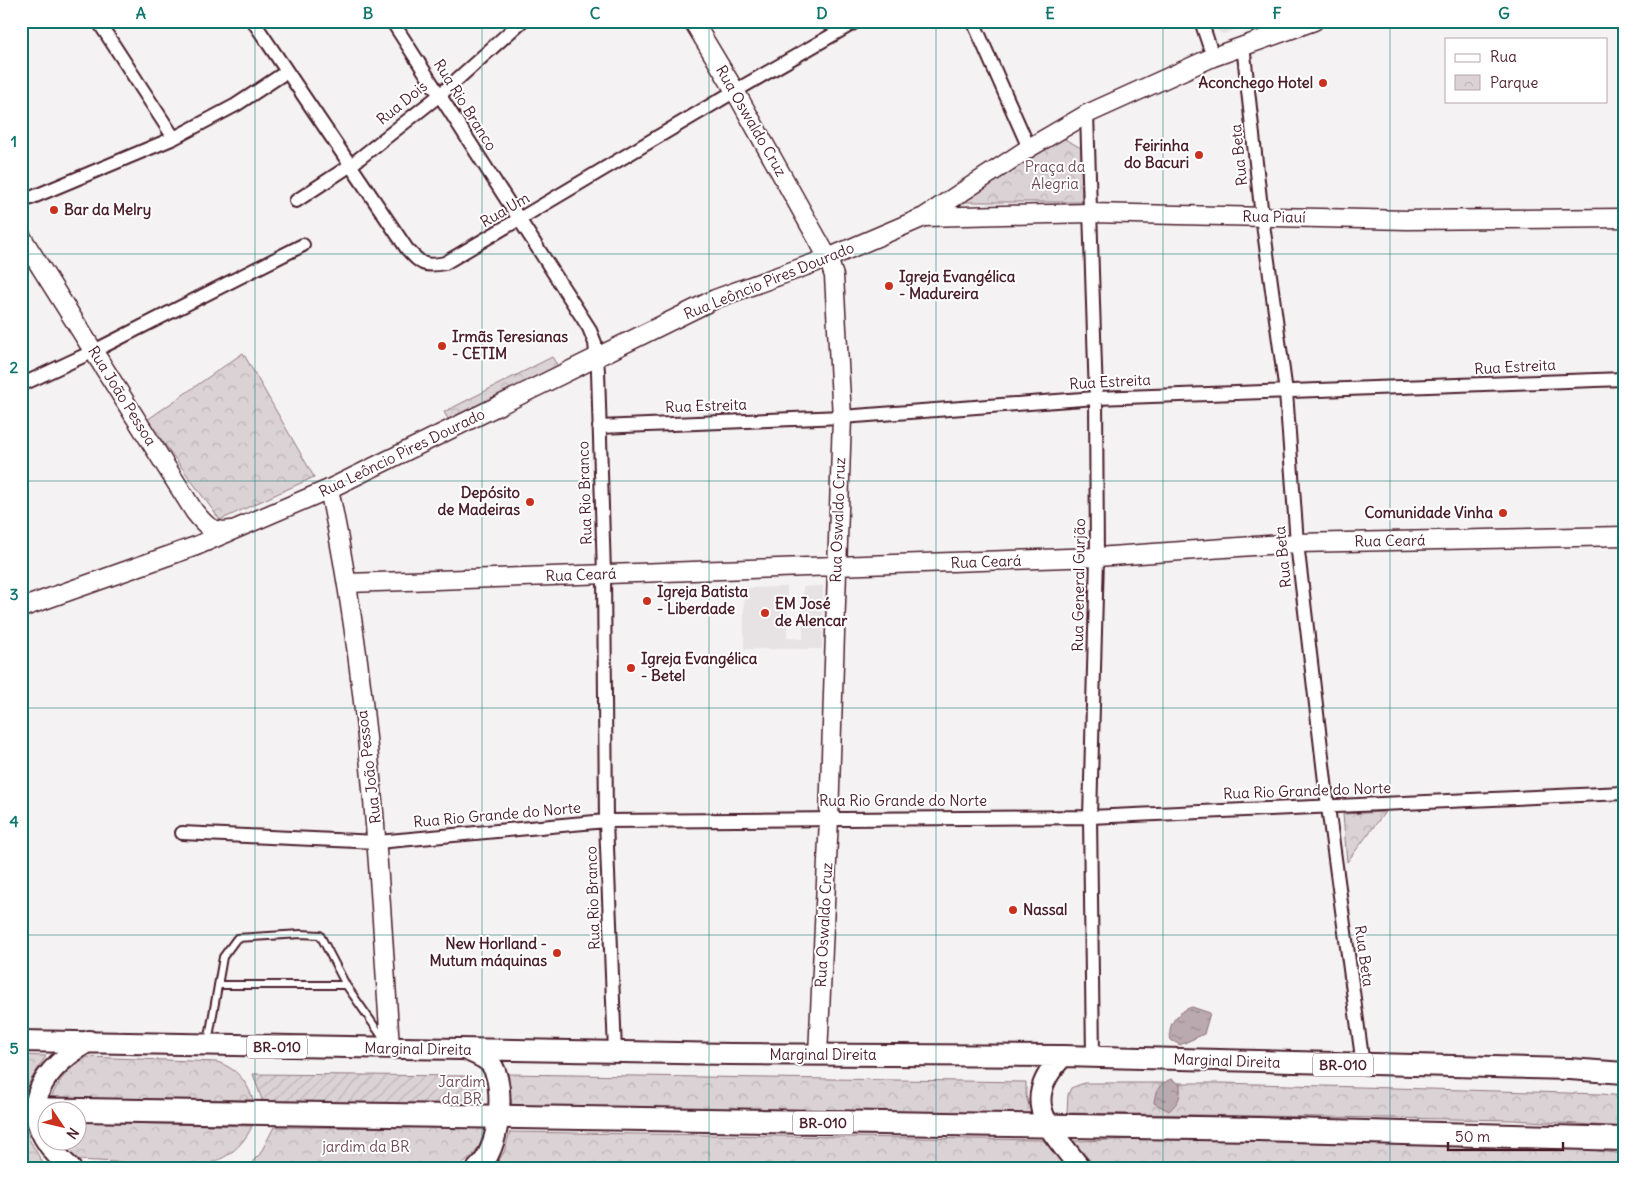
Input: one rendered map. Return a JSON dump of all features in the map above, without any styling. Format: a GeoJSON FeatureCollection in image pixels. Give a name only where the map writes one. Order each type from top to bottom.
{"type":"FeatureCollection","features":[{"type":"Feature","properties":{"kind":"highway","name":"BR-010"},"geometry":{"type":"LineString","coordinates":[[28,1109],[1457,1133],[1624,1139]]}},
{"type":"Feature","properties":{"kind":"main road","name":"Marginal Direita"},"geometry":{"type":"LineString","coordinates":[[21,1041],[466,1050],[1063,1056],[1570,1069],[1624,1073]]}},
{"type":"Feature","properties":{"kind":"main road"},"geometry":{"type":"LineString","coordinates":[[70,1168],[56,1156],[40,1134],[28,1109],[49,1072],[61,1059],[89,1042]]}},
{"type":"Feature","properties":{"kind":"main road"},"geometry":{"type":"LineString","coordinates":[[466,1050],[484,1058],[492,1065],[499,1087],[498,1117],[492,1147],[478,1168]]}},
{"type":"Feature","properties":{"kind":"main road"},"geometry":{"type":"LineString","coordinates":[[1063,1056],[1043,1081],[1040,1093],[1043,1115],[1080,1168]]}},
{"type":"Feature","properties":{"kind":"street"},"geometry":{"type":"LineString","coordinates":[[98,21],[174,138]]}},
{"type":"Feature","properties":{"kind":"street","name":"Rua Um"},"geometry":{"type":"LineString","coordinates":[[253,21],[407,249],[423,264],[428,266],[445,263],[735,91],[858,21]]}},
{"type":"Feature","properties":{"kind":"street","name":"Rua Rio Branco"},"geometry":{"type":"LineString","coordinates":[[392,21],[440,94],[518,221],[589,328],[597,358],[604,574],[606,821],[615,1052]]}},
{"type":"Feature","properties":{"kind":"street","name":"Rua Dois"},"geometry":{"type":"LineString","coordinates":[[296,201],[351,165],[440,94],[522,21]]}},
{"type":"Feature","properties":{"kind":"street","name":"Rua Oswaldo Cruz"},"geometry":{"type":"LineString","coordinates":[[692,21],[735,91],[828,258],[834,276],[842,417],[829,818],[818,1055]]}},
{"type":"Feature","properties":{"kind":"street"},"geometry":{"type":"LineString","coordinates":[[973,21],[1029,148]]}},
{"type":"Feature","properties":{"kind":"street"},"geometry":{"type":"LineString","coordinates":[[1201,21],[1213,57]]}},
{"type":"Feature","properties":{"kind":"street","name":"Rua Leôncio Pires Dourado"},"geometry":{"type":"LineString","coordinates":[[21,608],[238,528],[329,489],[715,300],[828,258],[924,217],[1029,148],[1087,114],[1213,57],[1314,21]]}},
{"type":"Feature","properties":{"kind":"street","name":"Rua Beta"},"geometry":{"type":"LineString","coordinates":[[1243,46],[1262,217],[1286,392],[1297,543],[1328,807],[1363,1065]]}},
{"type":"Feature","properties":{"kind":"street"},"geometry":{"type":"LineString","coordinates":[[21,202],[174,138],[236,105],[286,72]]}},
{"type":"Feature","properties":{"kind":"street","name":"Rua General Gurjão"},"geometry":{"type":"LineString","coordinates":[[1087,114],[1096,398],[1097,557],[1090,817],[1093,1057]]}},
{"type":"Feature","properties":{"kind":"street","name":"Rua Piauí"},"geometry":{"type":"LineString","coordinates":[[924,217],[1090,213],[1408,220],[1624,218]]}},
{"type":"Feature","properties":{"kind":"street","name":"Rua João Pessoa"},"geometry":{"type":"LineString","coordinates":[[21,236],[201,521],[215,531],[238,528]]}},
{"type":"Feature","properties":{"kind":"street"},"geometry":{"type":"LineString","coordinates":[[21,385],[94,351],[303,245]]}},
{"type":"Feature","properties":{"kind":"street","name":"Rua Estreita"},"geometry":{"type":"LineString","coordinates":[[599,426],[842,417],[1096,398],[1536,384],[1578,379],[1624,379]]}},
{"type":"Feature","properties":{"kind":"street","name":"Rua João Pessoa"},"geometry":{"type":"LineString","coordinates":[[329,489],[348,583],[378,842],[390,1048]]}},
{"type":"Feature","properties":{"kind":"street","name":"Rua Ceará"},"geometry":{"type":"LineString","coordinates":[[348,583],[836,568],[1097,557],[1297,543],[1624,536]]}},
{"type":"Feature","properties":{"kind":"street","name":"Rua Rio Grande do Norte"},"geometry":{"type":"LineString","coordinates":[[182,833],[378,842],[606,821],[1090,817],[1624,794]]}},
{"type":"Feature","properties":{"kind":"lane"},"geometry":{"type":"LineString","coordinates":[[208,1045],[223,957],[237,938],[301,934],[320,935],[346,985],[390,1048]]}},
{"type":"Feature","properties":{"kind":"lane"},"geometry":{"type":"LineString","coordinates":[[218,985],[346,985]]}},
{"type":"Feature","properties":{"kind":"shaded area"},"geometry":{"type":"Polygon","coordinates":[[[1210,21],[1257,21],[1223,34],[1210,21]]]}},
{"type":"Feature","properties":{"kind":"shaded area","name":"EM José de Alencar"},"geometry":{"type":"Polygon","coordinates":[[[823,586],[822,649],[744,649],[744,588],[787,587],[787,638],[803,639],[803,587],[823,586]]]}},
{"type":"Feature","properties":{"kind":"green space","name":"Praça da Alegria"},"geometry":{"type":"Polygon","coordinates":[[[1063,138],[1081,148],[1082,202],[962,202],[1063,138]]]}},
{"type":"Feature","properties":{"kind":"green space"},"geometry":{"type":"Polygon","coordinates":[[[243,353],[314,477],[220,520],[147,420],[243,353]]]}},
{"type":"Feature","properties":{"kind":"green space"},"geometry":{"type":"Polygon","coordinates":[[[552,357],[562,372],[452,426],[444,412],[552,357]]]}},
{"type":"Feature","properties":{"kind":"green space"},"geometry":{"type":"Polygon","coordinates":[[[1385,812],[1347,862],[1343,814],[1385,812]]]}},
{"type":"Feature","properties":{"kind":"green space"},"geometry":{"type":"Polygon","coordinates":[[[21,1055],[46,1056],[30,1081],[25,1095],[21,1095],[21,1055]]]}},
{"type":"Feature","properties":{"kind":"green space"},"geometry":{"type":"Polygon","coordinates":[[[88,1057],[217,1062],[230,1068],[240,1076],[248,1087],[253,1100],[51,1098],[65,1074],[88,1057]]]}},
{"type":"Feature","properties":{"kind":"green space","name":"Jardim da BR"},"geometry":{"type":"Polygon","coordinates":[[[253,1074],[466,1076],[474,1080],[477,1089],[477,1106],[263,1103],[253,1074]]]}},
{"type":"Feature","properties":{"kind":"green space"},"geometry":{"type":"Polygon","coordinates":[[[507,1074],[1026,1082],[1026,1096],[1031,1111],[1029,1114],[512,1106],[507,1074]]]}},
{"type":"Feature","properties":{"kind":"green space"},"geometry":{"type":"Polygon","coordinates":[[[1084,1083],[1221,1083],[1601,1094],[1624,1096],[1624,1127],[1514,1120],[1067,1113],[1068,1095],[1071,1088],[1084,1083]]]}},
{"type":"Feature","properties":{"kind":"green space"},"geometry":{"type":"Polygon","coordinates":[[[88,1122],[252,1126],[242,1143],[228,1155],[202,1165],[78,1160],[69,1152],[88,1152],[88,1122]]]}},
{"type":"Feature","properties":{"kind":"green space"},"geometry":{"type":"Polygon","coordinates":[[[21,1123],[25,1123],[30,1141],[44,1165],[21,1164],[21,1123]]]}},
{"type":"Feature","properties":{"kind":"green space","name":"jardim da BR"},"geometry":{"type":"Polygon","coordinates":[[[274,1127],[485,1128],[476,1151],[457,1168],[246,1168],[260,1154],[274,1127]]]}},
{"type":"Feature","properties":{"kind":"green space"},"geometry":{"type":"Polygon","coordinates":[[[510,1132],[1043,1140],[1067,1168],[494,1168],[504,1152],[510,1132]]]}},
{"type":"Feature","properties":{"kind":"green space"},"geometry":{"type":"Polygon","coordinates":[[[1149,1139],[1575,1148],[1624,1154],[1624,1168],[1098,1168],[1074,1141],[1149,1139]]]}},
{"type":"Feature","properties":{"kind":"water"},"geometry":{"type":"Polygon","coordinates":[[[1192,1007],[1210,1013],[1204,1034],[1180,1045],[1171,1040],[1170,1029],[1178,1015],[1192,1007]]]}},
{"type":"Feature","properties":{"kind":"water"},"geometry":{"type":"Polygon","coordinates":[[[1171,1079],[1180,1084],[1180,1092],[1179,1099],[1169,1111],[1154,1103],[1158,1088],[1171,1079]]]}},
{"type":"Feature","properties":{"kind":"place","name":"Aconchego Hotel"},"geometry":{"type":"Point","coordinates":[1323,83]}},
{"type":"Feature","properties":{"kind":"place","name":"Feirinha do Bacuri"},"geometry":{"type":"Point","coordinates":[1199,155]}},
{"type":"Feature","properties":{"kind":"place","name":"Bar da Melry"},"geometry":{"type":"Point","coordinates":[54,210]}},
{"type":"Feature","properties":{"kind":"place","name":"Igreja Evangélica - Madureira"},"geometry":{"type":"Point","coordinates":[889,286]}},
{"type":"Feature","properties":{"kind":"place","name":"Irmãs Teresianas - CETIM"},"geometry":{"type":"Point","coordinates":[442,346]}},
{"type":"Feature","properties":{"kind":"place","name":"Depósito de Madeiras"},"geometry":{"type":"Point","coordinates":[530,502]}},
{"type":"Feature","properties":{"kind":"place","name":"Comunidade Vinha"},"geometry":{"type":"Point","coordinates":[1503,513]}},
{"type":"Feature","properties":{"kind":"place","name":"Igreja Batista - Liberdade"},"geometry":{"type":"Point","coordinates":[647,601]}},
{"type":"Feature","properties":{"kind":"place","name":"EM José de Alencar"},"geometry":{"type":"Point","coordinates":[765,613]}},
{"type":"Feature","properties":{"kind":"place","name":"Igreja Evangélica - Betel"},"geometry":{"type":"Point","coordinates":[631,668]}},
{"type":"Feature","properties":{"kind":"place","name":"Nassal"},"geometry":{"type":"Point","coordinates":[1013,910]}},
{"type":"Feature","properties":{"kind":"place","name":"New Horlland - Mutum máquinas"},"geometry":{"type":"Point","coordinates":[557,953]}}]}
